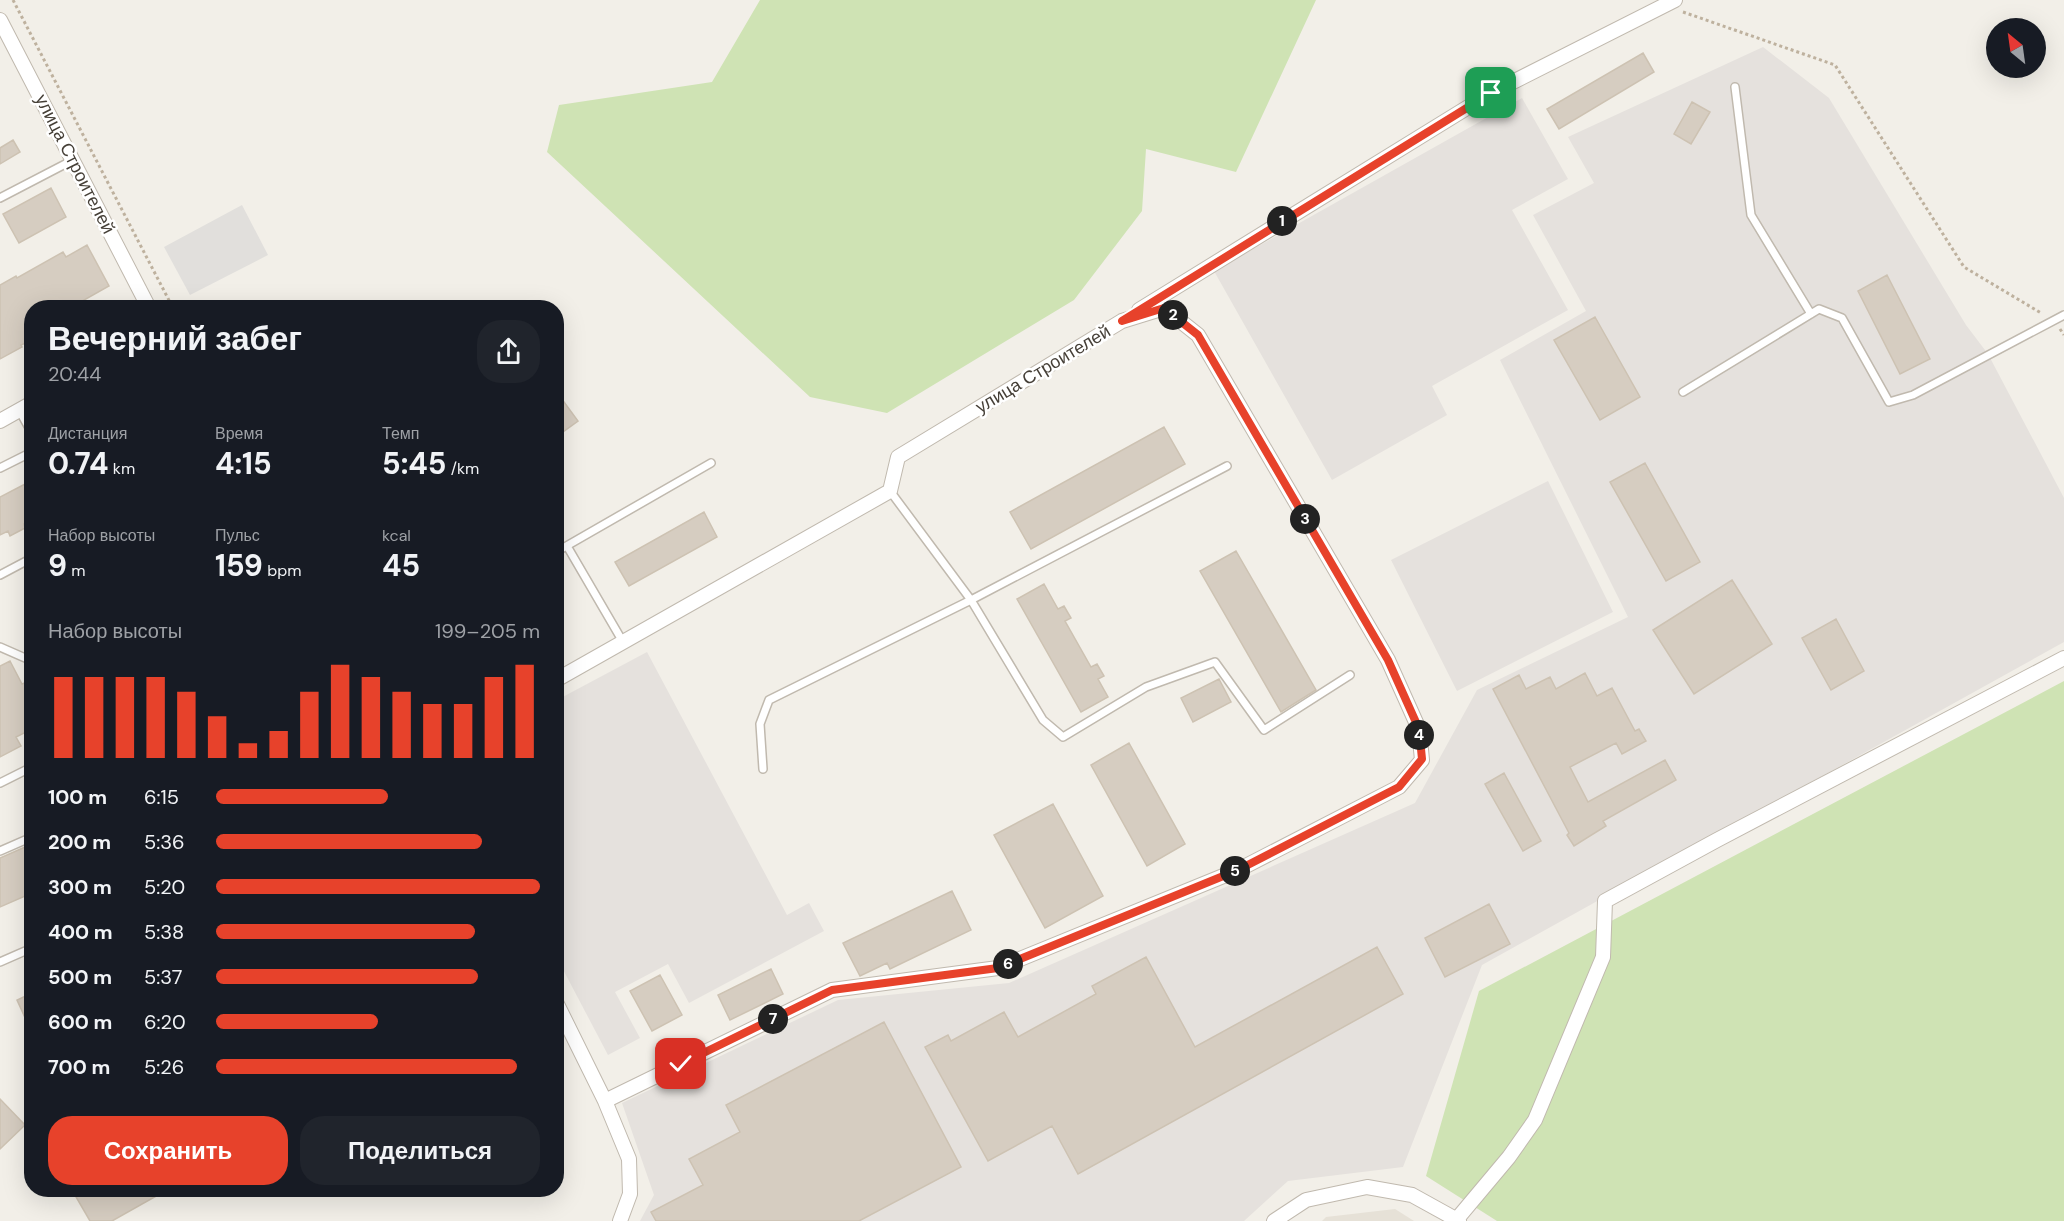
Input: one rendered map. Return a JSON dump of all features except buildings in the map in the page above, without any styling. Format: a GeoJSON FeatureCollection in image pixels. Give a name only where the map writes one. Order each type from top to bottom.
{"type":"FeatureCollection","features":[{"type":"Feature","properties":{"kind":"street"},"geometry":{"type":"LineString","coordinates":[[1122,321],[1491,93],[1670,3]]}},
{"type":"Feature","properties":{"kind":"street","name":"улица Строителей"},"geometry":{"type":"LineString","coordinates":[[0,20],[145,300]]}},
{"type":"Feature","properties":{"kind":"street","name":"улица Строителей"},"geometry":{"type":"LineString","coordinates":[[605,1101],[832,990],[998,968],[1238,870],[1399,787],[1422,759],[1419,729],[1388,660],[1198,335],[1164,308],[1122,321],[898,457],[890,491]]}},
{"type":"Feature","properties":{"kind":"street"},"geometry":{"type":"LineString","coordinates":[[0,421],[24,407]]}},
{"type":"Feature","properties":{"kind":"street"},"geometry":{"type":"LineString","coordinates":[[564,675],[890,491]]}},
{"type":"Feature","properties":{"kind":"street"},"geometry":{"type":"LineString","coordinates":[[1274,1221],[1306,1200],[1367,1187],[1412,1195],[1458,1220],[1509,1157],[1535,1120],[1604,957],[1605,901],[2064,658]]}},
{"type":"Feature","properties":{"kind":"street"},"geometry":{"type":"LineString","coordinates":[[564,1025],[605,1101],[629,1159],[630,1194],[620,1221]]}},
{"type":"Feature","properties":{"kind":"lane"},"geometry":{"type":"LineString","coordinates":[[1735,87],[1751,215],[1811,314]]}},
{"type":"Feature","properties":{"kind":"lane"},"geometry":{"type":"LineString","coordinates":[[0,198],[72,160]]}},
{"type":"Feature","properties":{"kind":"lane"},"geometry":{"type":"LineString","coordinates":[[1683,392],[1819,309],[1842,318],[1889,402],[1913,395],[2064,315]]}},
{"type":"Feature","properties":{"kind":"lane"},"geometry":{"type":"LineString","coordinates":[[19,410],[24,419]]}},
{"type":"Feature","properties":{"kind":"lane"},"geometry":{"type":"LineString","coordinates":[[0,468],[24,456]]}},
{"type":"Feature","properties":{"kind":"lane"},"geometry":{"type":"LineString","coordinates":[[564,548],[711,464]]}},
{"type":"Feature","properties":{"kind":"lane"},"geometry":{"type":"LineString","coordinates":[[763,769],[760,724],[769,700],[971,600],[1227,466]]}},
{"type":"Feature","properties":{"kind":"lane"},"geometry":{"type":"LineString","coordinates":[[890,491],[971,600],[1043,720],[1063,737],[1146,687],[1215,662],[1264,730],[1350,675]]}},
{"type":"Feature","properties":{"kind":"lane"},"geometry":{"type":"LineString","coordinates":[[567,546],[623,642]]}},
{"type":"Feature","properties":{"kind":"lane"},"geometry":{"type":"LineString","coordinates":[[0,575],[24,562]]}},
{"type":"Feature","properties":{"kind":"lane"},"geometry":{"type":"LineString","coordinates":[[0,647],[24,658]]}},
{"type":"Feature","properties":{"kind":"lane"},"geometry":{"type":"LineString","coordinates":[[0,783],[24,771]]}},
{"type":"Feature","properties":{"kind":"lane"},"geometry":{"type":"LineString","coordinates":[[0,851],[24,840]]}},
{"type":"Feature","properties":{"kind":"lane"},"geometry":{"type":"LineString","coordinates":[[0,962],[24,952]]}},
{"type":"Feature","properties":{"kind":"path"},"geometry":{"type":"LineString","coordinates":[[13,0],[169,300]]}},
{"type":"Feature","properties":{"kind":"path"},"geometry":{"type":"LineString","coordinates":[[1670,3],[1835,64],[1964,267],[2054,321],[2064,335]]}},
{"type":"Feature","properties":{"kind":"shaded area"},"geometry":{"type":"Polygon","coordinates":[[[1763,47],[1829,98],[1966,325],[1988,354],[2064,498],[2064,642],[1482,965],[1403,1167],[1288,1181],[1244,1221],[640,1221],[654,1195],[622,1103],[838,1000],[1009,983],[1415,803],[1477,690],[1628,617],[1500,360],[1586,311],[1533,215],[1594,183],[1568,137],[1763,47]]]}},
{"type":"Feature","properties":{"kind":"shaded area"},"geometry":{"type":"Polygon","coordinates":[[[1522,98],[1568,179],[1512,210],[1568,310],[1432,386],[1447,415],[1332,480],[1214,271],[1522,98]]]}},
{"type":"Feature","properties":{"kind":"shaded area"},"geometry":{"type":"Polygon","coordinates":[[[242,205],[268,255],[190,295],[164,247],[242,205]]]}},
{"type":"Feature","properties":{"kind":"shaded area"},"geometry":{"type":"Polygon","coordinates":[[[1548,481],[1613,612],[1457,691],[1391,560],[1548,481]]]}},
{"type":"Feature","properties":{"kind":"shaded area"},"geometry":{"type":"Polygon","coordinates":[[[647,652],[787,915],[809,903],[824,931],[689,1003],[668,964],[615,992],[640,1038],[608,1055],[564,971],[564,696],[647,652]]]}},
{"type":"Feature","properties":{"kind":"shaded area"},"geometry":{"type":"Polygon","coordinates":[[[1395,1209],[1414,1221],[1322,1221],[1326,1217],[1395,1209]]]}},
{"type":"Feature","properties":{"kind":"green space"},"geometry":{"type":"Polygon","coordinates":[[[760,0],[1316,0],[1236,172],[1146,149],[1142,211],[1074,300],[887,413],[810,397],[547,152],[559,105],[712,82],[760,0]]]}},
{"type":"Feature","properties":{"kind":"green space"},"geometry":{"type":"Polygon","coordinates":[[[2064,681],[2064,1221],[1497,1221],[1426,1176],[1479,991],[2064,681]]]}},
{"type":"Feature","properties":{"kind":"route"},"geometry":{"type":"LineString","coordinates":[[681,1064],[832,990],[998,968],[1238,870],[1399,787],[1422,759],[1419,729],[1388,660],[1198,335],[1164,308],[1122,321],[1491,93]]}}]}
